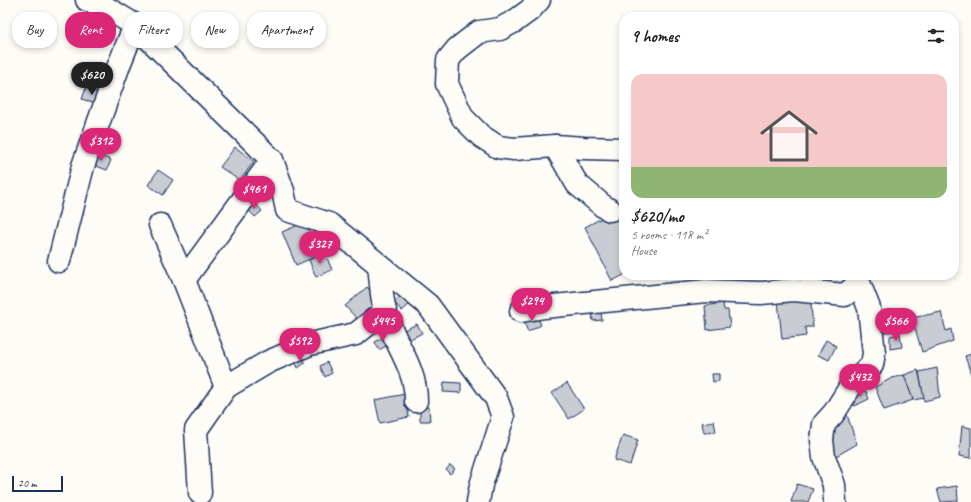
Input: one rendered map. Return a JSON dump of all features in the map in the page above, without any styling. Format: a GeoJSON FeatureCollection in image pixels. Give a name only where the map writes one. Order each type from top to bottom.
{"type":"FeatureCollection","features":[{"type":"Feature","properties":{"kind":"street"},"geometry":{"type":"LineString","coordinates":[[87,0],[103,6],[124,18]]}},
{"type":"Feature","properties":{"kind":"street"},"geometry":{"type":"LineString","coordinates":[[539,0],[530,10],[515,21],[500,29],[479,32],[457,49],[448,60],[448,84],[463,118],[481,136],[498,147],[514,149],[556,146],[619,148]]}},
{"type":"Feature","properties":{"kind":"street"},"geometry":{"type":"LineString","coordinates":[[59,261],[83,166],[126,48]]}},
{"type":"Feature","properties":{"kind":"street"},"geometry":{"type":"LineString","coordinates":[[159,48],[272,160],[283,191],[287,210],[329,224],[428,305],[496,398],[503,417],[481,485],[478,502]]}},
{"type":"Feature","properties":{"kind":"street"},"geometry":{"type":"LineString","coordinates":[[556,146],[577,184],[610,210]]}},
{"type":"Feature","properties":{"kind":"street"},"geometry":{"type":"LineString","coordinates":[[184,280],[272,160]]}},
{"type":"Feature","properties":{"kind":"street"},"geometry":{"type":"LineString","coordinates":[[160,225],[184,280],[226,387]]}},
{"type":"Feature","properties":{"kind":"street"},"geometry":{"type":"LineString","coordinates":[[379,265],[385,311],[410,368],[416,387],[416,401]]}},
{"type":"Feature","properties":{"kind":"street"},"geometry":{"type":"LineString","coordinates":[[521,310],[706,291],[761,293],[794,290],[846,295],[856,280]]}},
{"type":"Feature","properties":{"kind":"street"},"geometry":{"type":"LineString","coordinates":[[835,502],[834,485],[824,456],[822,440],[824,424],[834,413],[852,384],[872,365],[874,353],[870,308],[857,280]]}},
{"type":"Feature","properties":{"kind":"street"},"geometry":{"type":"LineString","coordinates":[[200,493],[196,430],[226,387],[268,362],[310,344],[356,334],[385,311]]}},
{"type":"Feature","properties":{"kind":"building"},"geometry":{"type":"Polygon","coordinates":[[[86,88],[102,94],[98,105],[82,99],[86,88]]]}},
{"type":"Feature","properties":{"kind":"building"},"geometry":{"type":"Polygon","coordinates":[[[235,147],[254,161],[240,181],[220,167],[235,147]]]}},
{"type":"Feature","properties":{"kind":"building"},"geometry":{"type":"Polygon","coordinates":[[[96,154],[111,160],[107,170],[91,164],[96,154]]]}},
{"type":"Feature","properties":{"kind":"building"},"geometry":{"type":"Polygon","coordinates":[[[158,170],[173,180],[163,195],[148,185],[158,170]]]}},
{"type":"Feature","properties":{"kind":"building"},"geometry":{"type":"Polygon","coordinates":[[[254,202],[262,211],[255,217],[247,208],[254,202]]]}},
{"type":"Feature","properties":{"kind":"building"},"geometry":{"type":"Polygon","coordinates":[[[615,211],[619,219],[619,278],[612,281],[585,227],[615,211]]]}},
{"type":"Feature","properties":{"kind":"building"},"geometry":{"type":"Polygon","coordinates":[[[310,220],[324,253],[296,265],[282,232],[310,220]]]}},
{"type":"Feature","properties":{"kind":"building"},"geometry":{"type":"Polygon","coordinates":[[[325,253],[332,270],[316,277],[309,260],[325,253]]]}},
{"type":"Feature","properties":{"kind":"building"},"geometry":{"type":"Polygon","coordinates":[[[367,287],[381,303],[360,322],[345,306],[367,287]]]}},
{"type":"Feature","properties":{"kind":"building"},"geometry":{"type":"Polygon","coordinates":[[[810,293],[813,327],[805,327],[806,336],[782,339],[778,301],[810,293]]]}},
{"type":"Feature","properties":{"kind":"building"},"geometry":{"type":"Polygon","coordinates":[[[402,295],[410,304],[402,311],[394,302],[402,295]]]}},
{"type":"Feature","properties":{"kind":"building"},"geometry":{"type":"Polygon","coordinates":[[[723,303],[724,310],[728,310],[730,327],[707,330],[705,306],[723,303]]]}},
{"type":"Feature","properties":{"kind":"building"},"geometry":{"type":"Polygon","coordinates":[[[941,312],[946,331],[951,329],[953,341],[922,352],[912,318],[941,312]]]}},
{"type":"Feature","properties":{"kind":"building"},"geometry":{"type":"Polygon","coordinates":[[[536,313],[541,325],[528,332],[523,320],[536,313]]]}},
{"type":"Feature","properties":{"kind":"building"},"geometry":{"type":"Polygon","coordinates":[[[601,313],[602,320],[593,321],[592,314],[601,313]]]}},
{"type":"Feature","properties":{"kind":"building"},"geometry":{"type":"Polygon","coordinates":[[[897,319],[899,331],[884,332],[884,320],[897,319]]]}},
{"type":"Feature","properties":{"kind":"building"},"geometry":{"type":"Polygon","coordinates":[[[417,324],[422,333],[403,343],[398,333],[417,324]]]}},
{"type":"Feature","properties":{"kind":"building"},"geometry":{"type":"Polygon","coordinates":[[[900,334],[902,347],[890,349],[890,336],[900,334]]]}},
{"type":"Feature","properties":{"kind":"building"},"geometry":{"type":"Polygon","coordinates":[[[387,335],[391,343],[379,350],[375,342],[387,335]]]}},
{"type":"Feature","properties":{"kind":"building"},"geometry":{"type":"Polygon","coordinates":[[[826,340],[836,346],[829,360],[818,355],[826,340]]]}},
{"type":"Feature","properties":{"kind":"building"},"geometry":{"type":"Polygon","coordinates":[[[971,354],[971,374],[965,356],[971,354]]]}},
{"type":"Feature","properties":{"kind":"building"},"geometry":{"type":"Polygon","coordinates":[[[302,357],[305,363],[298,368],[295,361],[302,357]]]}},
{"type":"Feature","properties":{"kind":"building"},"geometry":{"type":"Polygon","coordinates":[[[327,362],[332,373],[325,377],[320,366],[327,362]]]}},
{"type":"Feature","properties":{"kind":"building"},"geometry":{"type":"Polygon","coordinates":[[[937,368],[940,397],[924,401],[919,372],[937,368]]]}},
{"type":"Feature","properties":{"kind":"building"},"geometry":{"type":"Polygon","coordinates":[[[918,370],[924,398],[913,400],[904,375],[918,370]]]}},
{"type":"Feature","properties":{"kind":"building"},"geometry":{"type":"Polygon","coordinates":[[[712,374],[719,374],[719,381],[713,382],[712,374]]]}},
{"type":"Feature","properties":{"kind":"building"},"geometry":{"type":"Polygon","coordinates":[[[904,375],[913,400],[884,410],[875,387],[892,378],[904,375]]]}},
{"type":"Feature","properties":{"kind":"building"},"geometry":{"type":"Polygon","coordinates":[[[444,382],[461,383],[461,393],[443,392],[444,382]]]}},
{"type":"Feature","properties":{"kind":"building"},"geometry":{"type":"Polygon","coordinates":[[[567,383],[584,409],[569,419],[552,393],[567,383]]]}},
{"type":"Feature","properties":{"kind":"building"},"geometry":{"type":"Polygon","coordinates":[[[866,391],[869,399],[854,406],[853,395],[866,391]]]}},
{"type":"Feature","properties":{"kind":"building"},"geometry":{"type":"Polygon","coordinates":[[[405,394],[409,417],[380,423],[375,400],[405,394]]]}},
{"type":"Feature","properties":{"kind":"building"},"geometry":{"type":"Polygon","coordinates":[[[429,407],[430,421],[420,421],[420,408],[429,407]]]}},
{"type":"Feature","properties":{"kind":"building"},"geometry":{"type":"Polygon","coordinates":[[[846,412],[857,444],[831,459],[828,423],[846,412]]]}},
{"type":"Feature","properties":{"kind":"building"},"geometry":{"type":"Polygon","coordinates":[[[714,421],[716,432],[704,433],[702,423],[714,421]]]}},
{"type":"Feature","properties":{"kind":"building"},"geometry":{"type":"Polygon","coordinates":[[[962,426],[971,428],[971,458],[959,456],[962,426]]]}},
{"type":"Feature","properties":{"kind":"building"},"geometry":{"type":"Polygon","coordinates":[[[623,435],[638,440],[630,465],[614,460],[623,435]]]}},
{"type":"Feature","properties":{"kind":"building"},"geometry":{"type":"Polygon","coordinates":[[[450,465],[455,469],[450,474],[446,470],[450,465]]]}},
{"type":"Feature","properties":{"kind":"building"},"geometry":{"type":"Polygon","coordinates":[[[797,484],[813,489],[808,502],[791,502],[797,484]]]}},
{"type":"Feature","properties":{"kind":"building"},"geometry":{"type":"Polygon","coordinates":[[[957,486],[958,501],[941,502],[937,489],[957,486]]]}}]}
